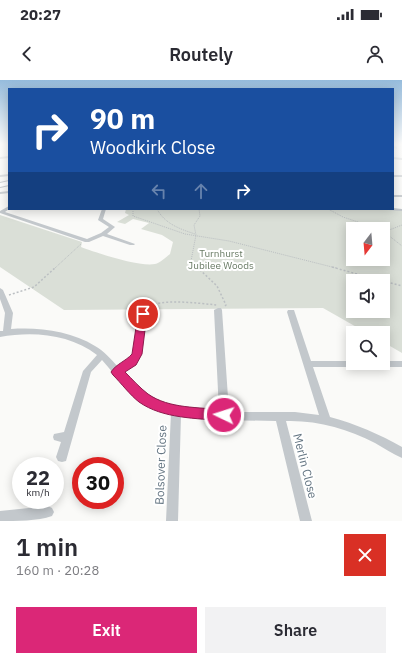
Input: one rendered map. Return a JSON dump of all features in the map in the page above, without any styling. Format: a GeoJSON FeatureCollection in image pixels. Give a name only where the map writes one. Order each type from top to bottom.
{"type":"FeatureCollection","features":[{"type":"Feature","properties":{"kind":"street"},"geometry":{"type":"LineString","coordinates":[[8,208],[1,212],[84,240],[91,240],[103,234],[112,227],[100,220],[104,210]]}},
{"type":"Feature","properties":{"kind":"street"},"geometry":{"type":"LineString","coordinates":[[103,234],[132,244]]}},
{"type":"Feature","properties":{"kind":"street"},"geometry":{"type":"LineString","coordinates":[[0,290],[9,313],[4,333],[40,332],[67,337],[82,342],[102,355],[144,398],[176,411],[224,415],[280,417],[300,416],[326,420],[358,430],[402,452]]}},
{"type":"Feature","properties":{"kind":"street"},"geometry":{"type":"LineString","coordinates":[[117,372],[132,362],[137,354],[137,324],[143,310]]}},
{"type":"Feature","properties":{"kind":"street"},"geometry":{"type":"LineString","coordinates":[[218,310],[224,415]]}},
{"type":"Feature","properties":{"kind":"street"},"geometry":{"type":"LineString","coordinates":[[291,312],[326,420]]}},
{"type":"Feature","properties":{"kind":"street"},"geometry":{"type":"LineString","coordinates":[[62,457],[62,437],[87,371],[102,355]]}},
{"type":"Feature","properties":{"kind":"street"},"geometry":{"type":"LineString","coordinates":[[308,364],[388,368],[400,364]]}},
{"type":"Feature","properties":{"kind":"street","name":"Bolsover Close"},"geometry":{"type":"LineString","coordinates":[[172,521],[176,411]]}},
{"type":"Feature","properties":{"kind":"street","name":"Merlin Close"},"geometry":{"type":"LineString","coordinates":[[280,417],[306,521]]}},
{"type":"Feature","properties":{"kind":"street"},"geometry":{"type":"LineString","coordinates":[[0,517],[48,512]]}},
{"type":"Feature","properties":{"kind":"path"},"geometry":{"type":"LineString","coordinates":[[133,210],[133,216],[185,234],[229,241],[274,253],[306,259],[358,274]]}},
{"type":"Feature","properties":{"kind":"path"},"geometry":{"type":"LineString","coordinates":[[158,210],[160,215],[167,221],[196,235]]}},
{"type":"Feature","properties":{"kind":"path"},"geometry":{"type":"LineString","coordinates":[[199,210],[200,216],[194,225],[196,235],[191,261],[217,286],[226,305]]}},
{"type":"Feature","properties":{"kind":"path"},"geometry":{"type":"LineString","coordinates":[[330,210],[343,217],[358,222]]}},
{"type":"Feature","properties":{"kind":"path"},"geometry":{"type":"LineString","coordinates":[[390,230],[402,225]]}},
{"type":"Feature","properties":{"kind":"path"},"geometry":{"type":"LineString","coordinates":[[390,237],[402,246]]}},
{"type":"Feature","properties":{"kind":"path"},"geometry":{"type":"LineString","coordinates":[[3,297],[34,286],[84,240]]}},
{"type":"Feature","properties":{"kind":"path"},"geometry":{"type":"LineString","coordinates":[[390,283],[402,286]]}},
{"type":"Feature","properties":{"kind":"path"},"geometry":{"type":"LineString","coordinates":[[143,310],[154,304],[189,303],[226,305]]}},
{"type":"Feature","properties":{"kind":"path"},"geometry":{"type":"LineString","coordinates":[[218,310],[226,305]]}},
{"type":"Feature","properties":{"kind":"green space","name":"Turnhurst Jubilee Woods"},"geometry":{"type":"Polygon","coordinates":[[[126,210],[402,210],[402,353],[390,346],[390,326],[355,326],[323,308],[64,310],[0,267],[0,215],[82,242],[81,247],[88,250],[129,262],[155,264],[170,254],[173,242],[162,235],[141,229],[149,223],[133,219],[125,224],[117,222],[129,215],[125,213],[126,210]]]}},
{"type":"Feature","properties":{"kind":"route"},"geometry":{"type":"LineString","coordinates":[[143,314],[140,324],[137,354],[132,362],[117,372],[144,398],[159,405],[176,411],[196,414],[224,415]]}}]}
